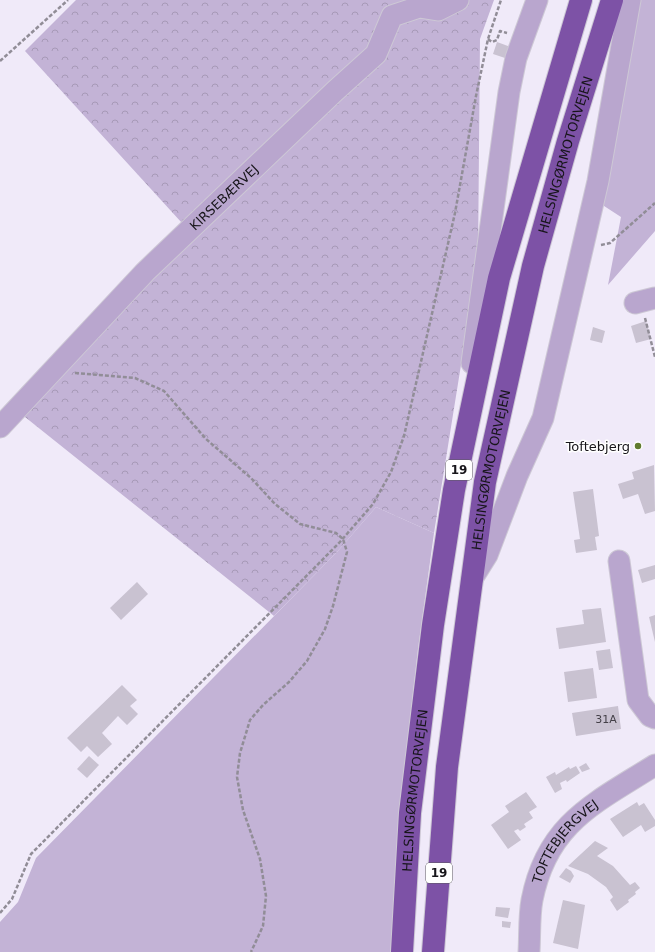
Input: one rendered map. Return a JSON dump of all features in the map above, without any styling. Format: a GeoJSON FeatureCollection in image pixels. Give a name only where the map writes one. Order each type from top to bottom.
{"type":"FeatureCollection","features":[{"type":"Feature","properties":{"kind":"highway","name":"HELSINGØRMOTORVEJEN"},"geometry":{"type":"LineString","coordinates":[[402,952],[410,813],[432,625],[454,490],[499,278],[581,0]]}},
{"type":"Feature","properties":{"kind":"highway","name":"HELSINGØRMOTORVEJEN"},"geometry":{"type":"LineString","coordinates":[[433,952],[447,767],[485,482],[533,266],[568,141],[612,0]]}},
{"type":"Feature","properties":{"kind":"street","name":"KIRSEBÆRVEJ"},"geometry":{"type":"LineString","coordinates":[[0,427],[145,272],[335,91],[376,54],[392,16],[419,7],[438,10],[458,0]]}},
{"type":"Feature","properties":{"kind":"street"},"geometry":{"type":"LineString","coordinates":[[454,490],[509,92],[516,58],[537,0]]}},
{"type":"Feature","properties":{"kind":"street"},"geometry":{"type":"LineString","coordinates":[[472,579],[487,555],[517,476],[543,418],[598,181],[630,0]]}},
{"type":"Feature","properties":{"kind":"street"},"geometry":{"type":"LineString","coordinates":[[619,561],[638,700],[650,716],[655,718]]}},
{"type":"Feature","properties":{"kind":"street","name":"TOFTEBJERGVEJ"},"geometry":{"type":"LineString","coordinates":[[529,952],[532,901],[543,861],[561,832],[585,810],[655,765]]}},
{"type":"Feature","properties":{"kind":"path"},"geometry":{"type":"LineString","coordinates":[[0,61],[68,0]]}},
{"type":"Feature","properties":{"kind":"path"},"geometry":{"type":"LineString","coordinates":[[0,913],[12,899],[31,854],[343,539],[373,504],[391,472],[404,436],[455,213],[488,39],[501,0]]}},
{"type":"Feature","properties":{"kind":"path"},"geometry":{"type":"LineString","coordinates":[[582,252],[610,243],[655,203]]}},
{"type":"Feature","properties":{"kind":"path"},"geometry":{"type":"LineString","coordinates":[[643,301],[643,319],[645,318],[655,357]]}},
{"type":"Feature","properties":{"kind":"path"},"geometry":{"type":"LineString","coordinates":[[52,370],[135,378],[164,391],[206,439],[251,478],[275,504],[300,524],[336,534],[343,539],[347,552],[333,606],[325,629],[307,661],[289,682],[263,705],[250,720],[240,753],[236,777],[243,810],[260,859],[266,896],[263,926],[251,952]]}},
{"type":"Feature","properties":{"kind":"green space"},"geometry":{"type":"Polygon","coordinates":[[[76,0],[494,0],[480,39],[478,259],[434,533],[376,507],[337,552],[274,616],[20,413],[192,234],[25,51],[76,0]]]}},
{"type":"Feature","properties":{"kind":"green space"},"geometry":{"type":"Polygon","coordinates":[[[635,0],[655,0],[655,231],[608,285],[621,217],[601,204],[635,0]]]}},
{"type":"Feature","properties":{"kind":"green space"},"geometry":{"type":"Polygon","coordinates":[[[376,507],[434,533],[418,649],[399,816],[392,952],[0,952],[0,922],[18,902],[36,858],[337,552],[376,507]]]}},
{"type":"Feature","properties":{"kind":"building"},"geometry":{"type":"Polygon","coordinates":[[[497,42],[511,47],[508,59],[493,54],[497,42]]]}},
{"type":"Feature","properties":{"kind":"building"},"geometry":{"type":"Polygon","coordinates":[[[646,321],[651,339],[636,343],[631,326],[646,321]]]}},
{"type":"Feature","properties":{"kind":"building"},"geometry":{"type":"Polygon","coordinates":[[[593,327],[605,331],[602,343],[590,340],[593,327]]]}},
{"type":"Feature","properties":{"kind":"building"},"geometry":{"type":"Polygon","coordinates":[[[654,465],[655,511],[645,514],[638,494],[623,499],[618,484],[634,479],[632,472],[654,465]]]}},
{"type":"Feature","properties":{"kind":"building"},"geometry":{"type":"Polygon","coordinates":[[[593,489],[599,536],[595,537],[597,550],[576,553],[574,540],[580,539],[573,492],[593,489]]]}},
{"type":"Feature","properties":{"kind":"building"},"geometry":{"type":"Polygon","coordinates":[[[655,565],[655,579],[642,583],[638,570],[655,565]]]}},
{"type":"Feature","properties":{"kind":"building"},"geometry":{"type":"Polygon","coordinates":[[[137,582],[148,594],[121,620],[110,608],[137,582]]]}},
{"type":"Feature","properties":{"kind":"building"},"geometry":{"type":"Polygon","coordinates":[[[601,608],[606,642],[559,649],[556,628],[584,624],[582,610],[601,608]]]}},
{"type":"Feature","properties":{"kind":"building"},"geometry":{"type":"Polygon","coordinates":[[[655,615],[655,642],[649,617],[655,615]]]}},
{"type":"Feature","properties":{"kind":"building"},"geometry":{"type":"Polygon","coordinates":[[[610,649],[613,668],[599,670],[596,651],[610,649]]]}},
{"type":"Feature","properties":{"kind":"building"},"geometry":{"type":"Polygon","coordinates":[[[593,668],[597,698],[568,702],[564,672],[593,668]]]}},
{"type":"Feature","properties":{"kind":"building"},"geometry":{"type":"Polygon","coordinates":[[[122,685],[137,700],[130,706],[138,714],[127,725],[118,716],[102,733],[112,744],[98,757],[87,746],[81,752],[67,738],[122,685]]]}},
{"type":"Feature","properties":{"kind":"building"},"geometry":{"type":"Polygon","coordinates":[[[618,706],[621,729],[576,736],[572,713],[618,706]]]}},
{"type":"Feature","properties":{"kind":"building"},"geometry":{"type":"Polygon","coordinates":[[[89,756],[99,765],[87,778],[77,769],[89,756]]]}},
{"type":"Feature","properties":{"kind":"building"},"geometry":{"type":"Polygon","coordinates":[[[586,763],[590,769],[582,772],[579,767],[586,763]]]}},
{"type":"Feature","properties":{"kind":"building"},"geometry":{"type":"Polygon","coordinates":[[[576,766],[580,773],[567,782],[566,780],[560,783],[562,789],[555,793],[546,777],[555,772],[556,775],[569,767],[570,769],[576,766]]]}},
{"type":"Feature","properties":{"kind":"building"},"geometry":{"type":"Polygon","coordinates":[[[526,792],[537,807],[529,812],[533,818],[524,824],[526,827],[520,831],[518,829],[514,831],[521,840],[508,849],[491,825],[509,812],[505,806],[526,792]]]}},
{"type":"Feature","properties":{"kind":"building"},"geometry":{"type":"Polygon","coordinates":[[[637,802],[639,806],[644,803],[655,820],[655,826],[645,832],[641,825],[623,837],[610,819],[637,802]]]}},
{"type":"Feature","properties":{"kind":"building"},"geometry":{"type":"Polygon","coordinates":[[[595,841],[608,848],[597,856],[613,866],[630,885],[635,882],[640,888],[635,892],[636,894],[628,900],[629,902],[617,911],[610,900],[613,897],[606,887],[588,874],[568,866],[595,841]]]}},
{"type":"Feature","properties":{"kind":"building"},"geometry":{"type":"Polygon","coordinates":[[[566,868],[571,871],[574,876],[570,883],[559,877],[566,868]]]}},
{"type":"Feature","properties":{"kind":"building"},"geometry":{"type":"Polygon","coordinates":[[[563,900],[585,905],[578,949],[553,943],[563,900]]]}},
{"type":"Feature","properties":{"kind":"building"},"geometry":{"type":"Polygon","coordinates":[[[496,907],[510,908],[508,918],[495,916],[496,907]]]}},
{"type":"Feature","properties":{"kind":"building"},"geometry":{"type":"Polygon","coordinates":[[[502,921],[511,922],[510,928],[502,927],[502,921]]]}},
{"type":"Feature","properties":{"kind":"place","name":"Toftebjerg"},"geometry":{"type":"Point","coordinates":[638,446]}}]}
